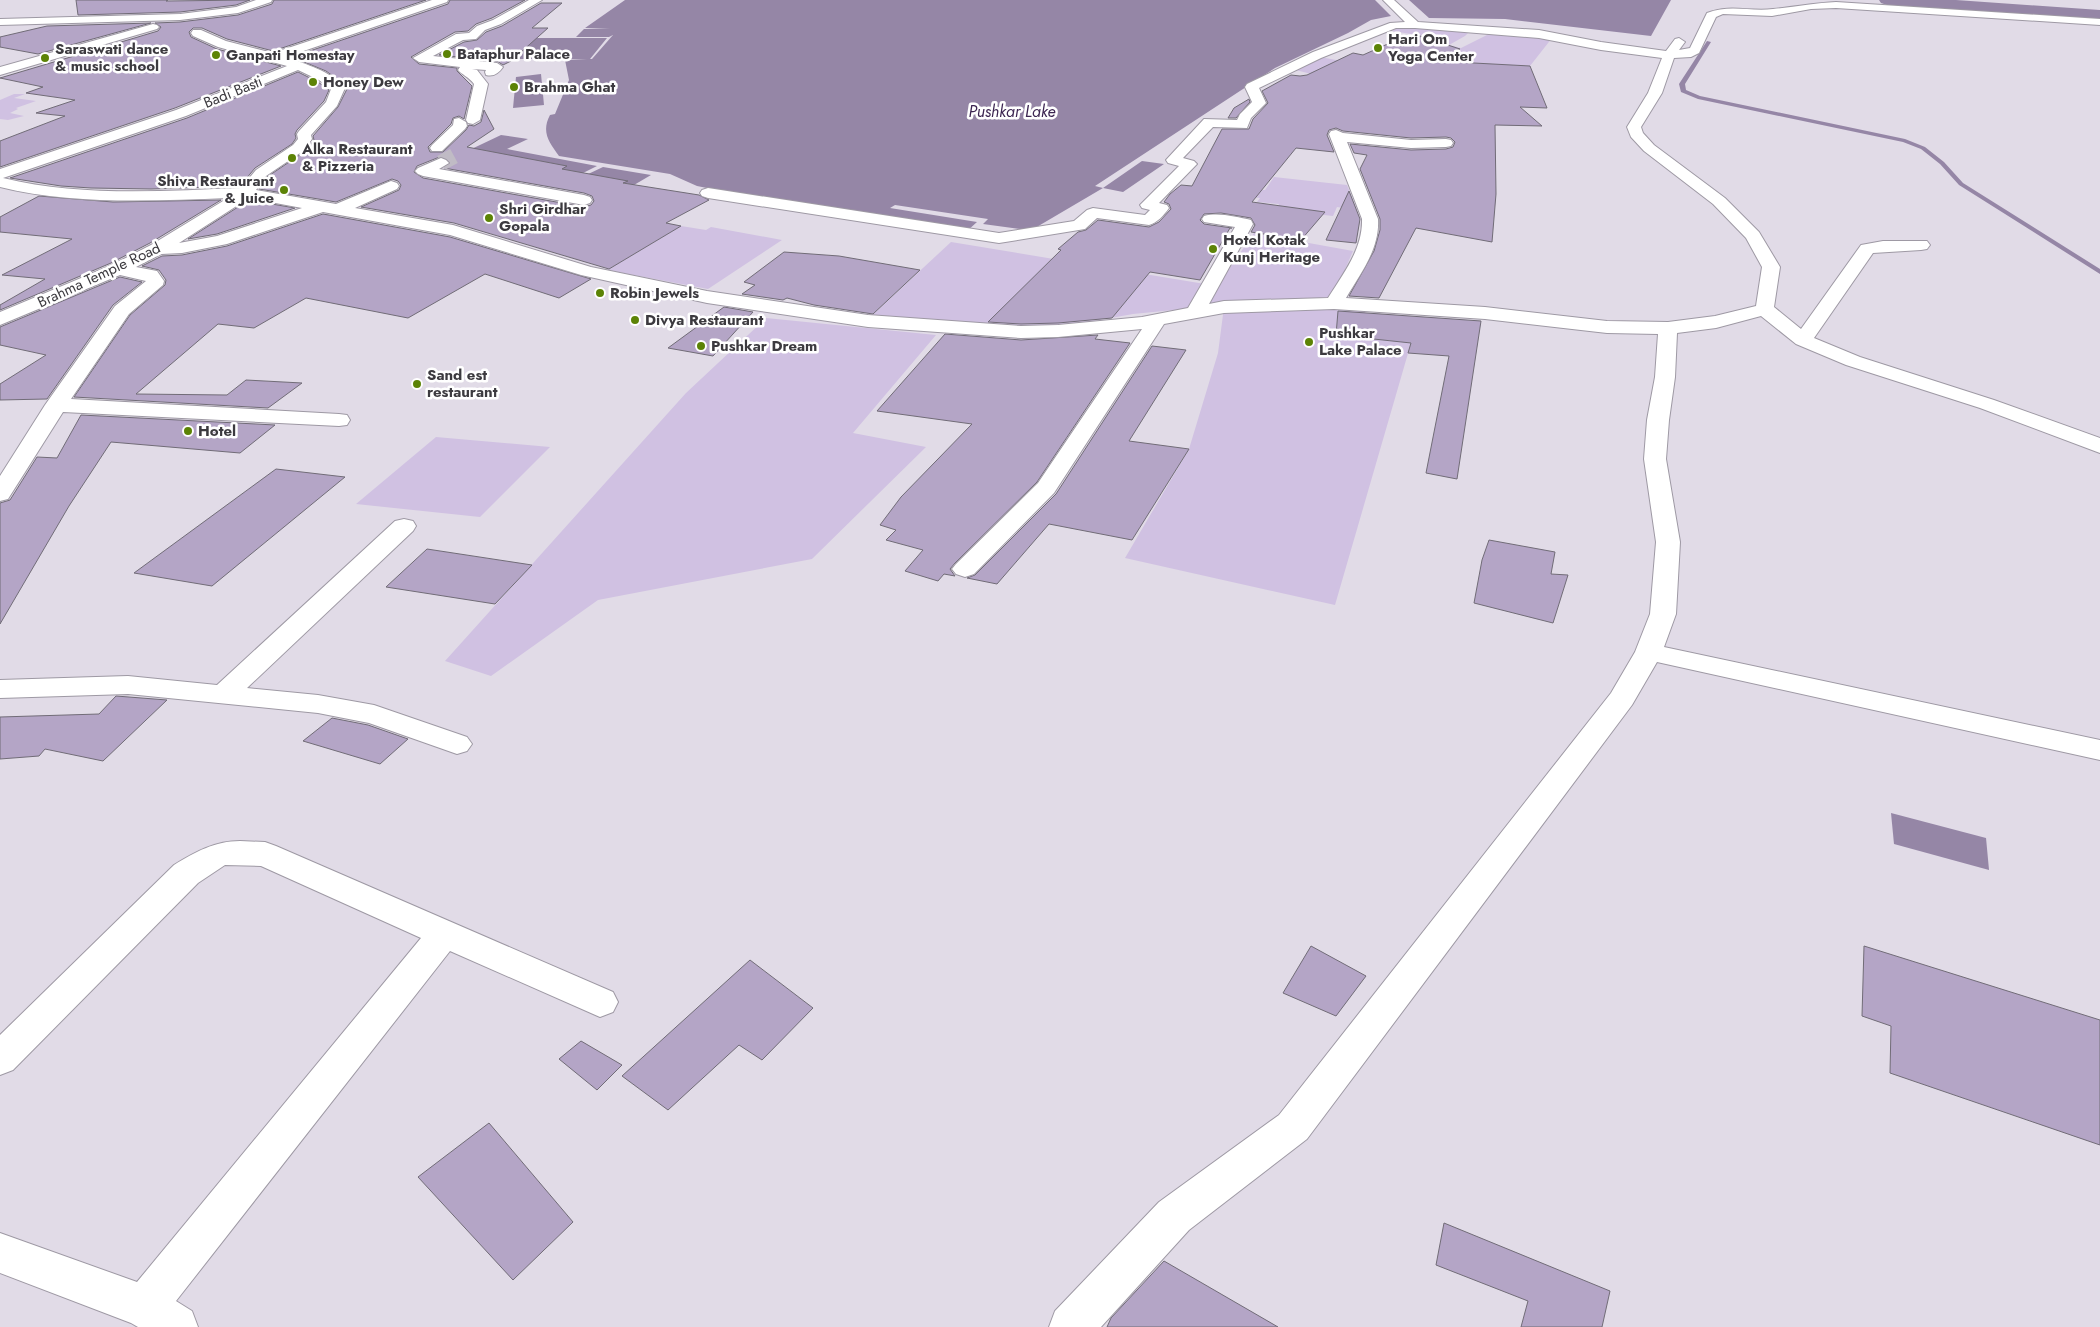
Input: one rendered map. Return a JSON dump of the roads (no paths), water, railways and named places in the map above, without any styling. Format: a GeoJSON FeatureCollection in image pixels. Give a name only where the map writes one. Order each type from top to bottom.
{"type":"FeatureCollection","features":[{"type":"Feature","properties":{"kind":"street"},"geometry":{"type":"LineString","coordinates":[[0,22],[180,17],[238,10],[267,0]]}},
{"type":"Feature","properties":{"kind":"street","name":"Badi Basti"},"geometry":{"type":"LineString","coordinates":[[274,58],[443,0]]}},
{"type":"Feature","properties":{"kind":"street"},"geometry":{"type":"LineString","coordinates":[[491,72],[497,68],[419,58],[460,37],[472,36],[481,28],[514,14],[538,0]]}},
{"type":"Feature","properties":{"kind":"street"},"geometry":{"type":"LineString","coordinates":[[1388,0],[1414,23]]}},
{"type":"Feature","properties":{"kind":"street"},"geometry":{"type":"LineString","coordinates":[[708,192],[999,238],[1079,225],[1093,213],[1149,220],[1161,208],[1148,205],[1189,164],[1174,160],[1209,122],[1242,126],[1244,117],[1259,102],[1252,87],[1317,55],[1394,25],[1414,23],[1539,34],[1601,46],[1691,53],[1695,50],[1711,15],[1722,11],[1772,13],[1811,6],[1836,5],[2100,22]]}},
{"type":"Feature","properties":{"kind":"street"},"geometry":{"type":"LineString","coordinates":[[2071,8],[2100,10]]}},
{"type":"Feature","properties":{"kind":"street"},"geometry":{"type":"LineString","coordinates":[[0,71],[180,17]]}},
{"type":"Feature","properties":{"kind":"street"},"geometry":{"type":"LineString","coordinates":[[1684,32],[1672,52],[1655,94],[1634,127],[1636,134],[1648,148],[1719,201],[1754,236],[1771,267],[1764,309]]}},
{"type":"Feature","properties":{"kind":"street"},"geometry":{"type":"LineString","coordinates":[[197,33],[222,44],[274,58]]}},
{"type":"Feature","properties":{"kind":"street","name":"Badi Basti"},"geometry":{"type":"LineString","coordinates":[[274,58],[299,65]]}},
{"type":"Feature","properties":{"kind":"street"},"geometry":{"type":"LineString","coordinates":[[469,64],[464,70],[472,73],[481,84],[466,121],[460,126],[439,155],[423,171],[584,200]]}},
{"type":"Feature","properties":{"kind":"street","name":"Badi Basti"},"geometry":{"type":"LineString","coordinates":[[0,174],[181,113],[299,65]]}},
{"type":"Feature","properties":{"kind":"street","name":"Brahma Temple Road"},"geometry":{"type":"LineString","coordinates":[[0,319],[118,269],[156,250],[221,210],[246,192],[261,172],[298,148],[305,139],[304,134],[332,103],[338,88],[328,79],[299,65]]}},
{"type":"Feature","properties":{"kind":"street"},"geometry":{"type":"LineString","coordinates":[[1334,303],[1369,240],[1372,228],[1337,136],[1428,144],[1446,143]]}},
{"type":"Feature","properties":{"kind":"street"},"geometry":{"type":"LineString","coordinates":[[0,182],[28,189],[95,194],[148,196],[246,192],[453,230],[587,271],[707,297],[868,322],[1020,332],[1058,331],[1157,320],[1224,307],[1334,303],[1485,313],[1607,327],[1668,328],[1716,322],[1764,309]]}},
{"type":"Feature","properties":{"kind":"street"},"geometry":{"type":"LineString","coordinates":[[156,250],[185,249],[208,244],[330,208],[391,186]]}},
{"type":"Feature","properties":{"kind":"street"},"geometry":{"type":"LineString","coordinates":[[1195,312],[1245,224],[1210,219]]}},
{"type":"Feature","properties":{"kind":"street"},"geometry":{"type":"LineString","coordinates":[[1803,340],[1867,249],[1883,246],[1921,246]]}},
{"type":"Feature","properties":{"kind":"street"},"geometry":{"type":"LineString","coordinates":[[0,494],[56,405],[122,310],[154,285],[155,281],[152,275],[118,269]]}},
{"type":"Feature","properties":{"kind":"street"},"geometry":{"type":"LineString","coordinates":[[1764,309],[1803,340],[1853,361],[1987,404],[2100,446]]}},
{"type":"Feature","properties":{"kind":"street"},"geometry":{"type":"LineString","coordinates":[[965,569],[1046,488],[1157,320]]}},
{"type":"Feature","properties":{"kind":"street"},"geometry":{"type":"LineString","coordinates":[[1071,1327],[1174,1216],[1293,1127],[1622,698],[1649,652],[1663,614],[1668,542],[1656,459],[1658,420],[1665,377],[1668,328]]}},
{"type":"Feature","properties":{"kind":"street"},"geometry":{"type":"LineString","coordinates":[[56,405],[339,420]]}},
{"type":"Feature","properties":{"kind":"street"},"geometry":{"type":"LineString","coordinates":[[224,693],[404,526]]}},
{"type":"Feature","properties":{"kind":"street"},"geometry":{"type":"LineString","coordinates":[[1649,652],[2100,750]]}},
{"type":"Feature","properties":{"kind":"street"},"geometry":{"type":"LineString","coordinates":[[0,689],[128,685],[224,693],[318,704],[374,714],[457,744]]}},
{"type":"Feature","properties":{"kind":"street"},"geometry":{"type":"LineString","coordinates":[[0,1059],[186,874],[208,858],[228,851],[265,854],[600,1002]]}},
{"type":"Feature","properties":{"kind":"street"},"geometry":{"type":"LineString","coordinates":[[0,1253],[161,1317],[445,933]]}},
{"type":"Feature","properties":{"kind":"water","name":"Pushkar Lake"},"geometry":{"type":"Polygon","coordinates":[[[625,0],[1375,0],[1391,16],[1371,20],[1275,68],[1095,186],[1103,188],[1035,228],[1028,230],[983,224],[988,219],[895,205],[890,208],[977,222],[967,231],[884,215],[717,190],[697,186],[670,174],[559,156],[547,137],[547,121],[550,115],[555,114],[569,80],[565,60],[587,59],[517,59],[517,54],[531,38],[607,38],[590,59],[592,59],[613,35],[609,37],[576,37],[584,29],[610,29],[585,28],[625,0]]]}},
{"type":"Feature","properties":{"kind":"water"},"geometry":{"type":"Polygon","coordinates":[[[1409,0],[1671,0],[1651,36],[1505,19],[1429,18],[1409,0]]]}},
{"type":"Feature","properties":{"kind":"water"},"geometry":{"type":"Polygon","coordinates":[[[541,74],[544,105],[513,108],[516,77],[541,74]]]}},
{"type":"Feature","properties":{"kind":"water"},"geometry":{"type":"Polygon","coordinates":[[[501,135],[528,139],[507,149],[597,166],[579,175],[461,154],[501,135]]]}},
{"type":"Feature","properties":{"kind":"water"},"geometry":{"type":"Polygon","coordinates":[[[1142,161],[1164,164],[1123,192],[1103,188],[1142,161]]]}},
{"type":"Feature","properties":{"kind":"water"},"geometry":{"type":"Polygon","coordinates":[[[603,167],[651,175],[634,185],[584,176],[603,167]]]}},
{"type":"Feature","properties":{"kind":"water"},"geometry":{"type":"Polygon","coordinates":[[[1891,813],[1986,838],[1989,870],[1894,844],[1891,813]]]}},
{"type":"Feature","properties":{"kind":"waterway"},"geometry":{"type":"LineString","coordinates":[[1887,0],[2100,15]]}},
{"type":"Feature","properties":{"kind":"waterway"},"geometry":{"type":"LineString","coordinates":[[1709,42],[1682,84],[1683,91],[1698,97],[1905,141],[1923,148],[1942,163],[1961,184],[2100,272]]}},
{"type":"Feature","properties":{"kind":"tunnel"},"geometry":{"type":"LineString","coordinates":[[441,163],[454,156]]}},
{"type":"Feature","properties":{"kind":"place","name":"Hari Om Yoga Center"},"geometry":{"type":"Point","coordinates":[1378,48]}},
{"type":"Feature","properties":{"kind":"place","name":"Bataphur Palace"},"geometry":{"type":"Point","coordinates":[447,54]}},
{"type":"Feature","properties":{"kind":"place","name":"Ganpati Homestay"},"geometry":{"type":"Point","coordinates":[216,55]}},
{"type":"Feature","properties":{"kind":"place","name":"Saraswati dance & music school"},"geometry":{"type":"Point","coordinates":[45,58]}},
{"type":"Feature","properties":{"kind":"place","name":"Honey Dew"},"geometry":{"type":"Point","coordinates":[313,82]}},
{"type":"Feature","properties":{"kind":"place","name":"Brahma Ghat"},"geometry":{"type":"Point","coordinates":[514,87]}},
{"type":"Feature","properties":{"kind":"place","name":"Alka Restaurant & Pizzeria"},"geometry":{"type":"Point","coordinates":[292,158]}},
{"type":"Feature","properties":{"kind":"place","name":"Shiva Restaurant & Juice"},"geometry":{"type":"Point","coordinates":[284,190]}},
{"type":"Feature","properties":{"kind":"place","name":"Shri Girdhar Gopala"},"geometry":{"type":"Point","coordinates":[489,218]}},
{"type":"Feature","properties":{"kind":"place","name":"Hotel Kotak Kunj Heritage"},"geometry":{"type":"Point","coordinates":[1213,249]}},
{"type":"Feature","properties":{"kind":"place","name":"Robin Jewels"},"geometry":{"type":"Point","coordinates":[600,293]}},
{"type":"Feature","properties":{"kind":"place","name":"Divya Restaurant"},"geometry":{"type":"Point","coordinates":[635,320]}},
{"type":"Feature","properties":{"kind":"place","name":"Pushkar Lake Palace"},"geometry":{"type":"Point","coordinates":[1309,342]}},
{"type":"Feature","properties":{"kind":"place","name":"Pushkar Dream"},"geometry":{"type":"Point","coordinates":[701,346]}},
{"type":"Feature","properties":{"kind":"place","name":"Sand est restaurant"},"geometry":{"type":"Point","coordinates":[417,384]}},
{"type":"Feature","properties":{"kind":"place","name":"Hotel"},"geometry":{"type":"Point","coordinates":[188,431]}}]}
